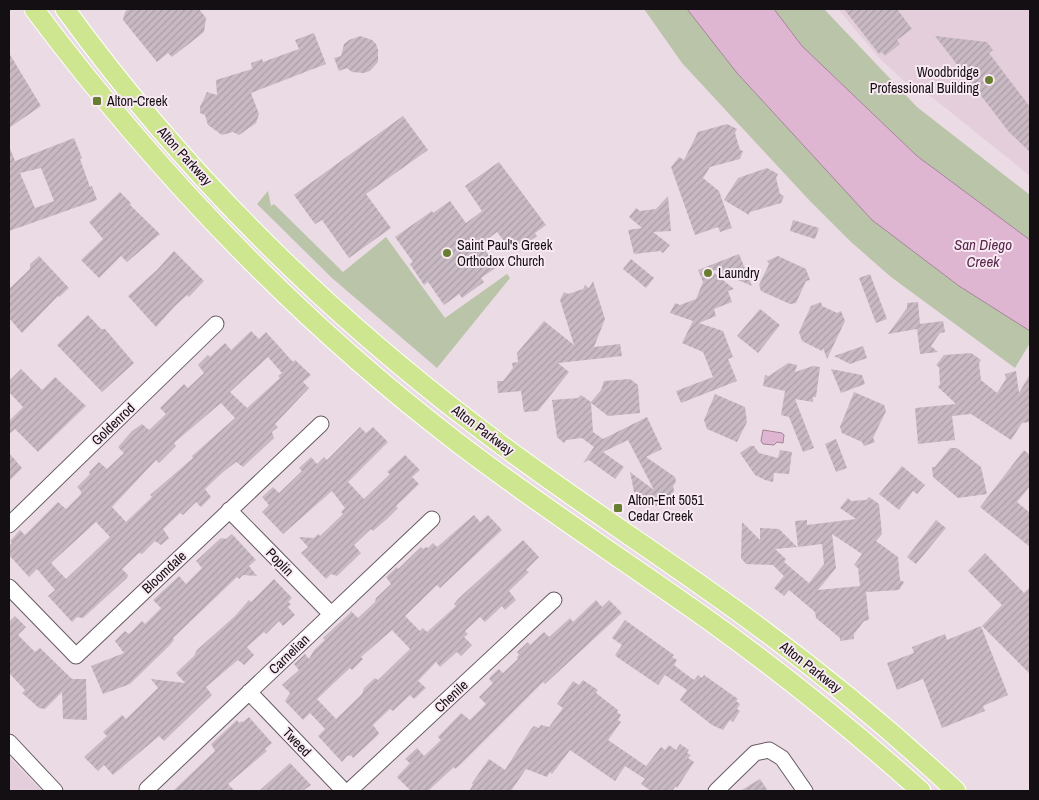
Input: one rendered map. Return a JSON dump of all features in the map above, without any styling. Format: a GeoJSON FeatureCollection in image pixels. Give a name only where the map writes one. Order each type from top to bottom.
{"type":"FeatureCollection","features":[{"type":"Feature","properties":{"kind":"main road","name":"Alton Parkway"},"geometry":{"type":"LineString","coordinates":[[34,9],[95,88],[183,191],[262,273],[339,345],[418,412],[500,474],[707,619],[799,688],[921,791]]}},
{"type":"Feature","properties":{"kind":"main road","name":"Alton Parkway"},"geometry":{"type":"LineString","coordinates":[[64,9],[123,84],[217,192],[304,280],[375,344],[442,400],[515,455],[794,653],[867,711],[956,791]]}},
{"type":"Feature","properties":{"kind":"street","name":"Goldenrod"},"geometry":{"type":"LineString","coordinates":[[9,525],[216,324]]}},
{"type":"Feature","properties":{"kind":"street","name":"Bloomdale"},"geometry":{"type":"LineString","coordinates":[[9,587],[76,656],[321,424]]}},
{"type":"Feature","properties":{"kind":"street","name":"Poplin"},"geometry":{"type":"LineString","coordinates":[[229,510],[331,614]]}},
{"type":"Feature","properties":{"kind":"street","name":"Carnelian"},"geometry":{"type":"LineString","coordinates":[[147,789],[432,519]]}},
{"type":"Feature","properties":{"kind":"street","name":"Chenile"},"geometry":{"type":"LineString","coordinates":[[349,791],[554,600]]}},
{"type":"Feature","properties":{"kind":"street","name":"Tweed"},"geometry":{"type":"LineString","coordinates":[[249,692],[344,791]]}},
{"type":"Feature","properties":{"kind":"street"},"geometry":{"type":"LineString","coordinates":[[9,742],[55,791]]}},
{"type":"Feature","properties":{"kind":"street"},"geometry":{"type":"LineString","coordinates":[[716,791],[756,753],[769,750],[782,758],[805,791]]}},
{"type":"Feature","properties":{"kind":"shaded area"},"geometry":{"type":"Polygon","coordinates":[[[838,9],[1030,9],[1030,176],[933,98],[904,81],[880,59],[838,9]]]}},
{"type":"Feature","properties":{"kind":"shaded area"},"geometry":{"type":"Polygon","coordinates":[[[9,757],[42,791],[9,791],[9,757]]]}},
{"type":"Feature","properties":{"kind":"green space"},"geometry":{"type":"Polygon","coordinates":[[[644,9],[687,9],[737,73],[872,220],[959,286],[1030,331],[1030,343],[1015,368],[891,277],[850,241],[809,200],[682,63],[644,9]]]}},
{"type":"Feature","properties":{"kind":"green space"},"geometry":{"type":"Polygon","coordinates":[[[774,9],[824,9],[917,107],[1030,195],[1030,240],[917,156],[802,46],[774,9]]]}},
{"type":"Feature","properties":{"kind":"green space"},"geometry":{"type":"Polygon","coordinates":[[[268,191],[271,206],[274,204],[343,272],[386,237],[445,318],[507,274],[510,278],[437,368],[332,278],[257,204],[268,191]]]}},
{"type":"Feature","properties":{"kind":"water","name":"San Diego Creek"},"geometry":{"type":"Polygon","coordinates":[[[687,9],[774,9],[802,46],[917,156],[1030,240],[1030,331],[959,286],[872,220],[737,73],[687,9]]]}},
{"type":"Feature","properties":{"kind":"water"},"geometry":{"type":"Polygon","coordinates":[[[763,430],[782,433],[784,435],[783,443],[777,442],[774,445],[763,444],[761,441],[763,430]]]}},
{"type":"Feature","properties":{"kind":"building"},"geometry":{"type":"Polygon","coordinates":[[[128,9],[199,9],[206,18],[204,32],[172,57],[168,53],[157,62],[123,20],[128,9]]]}},
{"type":"Feature","properties":{"kind":"building"},"geometry":{"type":"Polygon","coordinates":[[[844,9],[897,9],[912,29],[897,40],[900,44],[885,56],[882,52],[879,54],[844,9]]]}},
{"type":"Feature","properties":{"kind":"building"},"geometry":{"type":"Polygon","coordinates":[[[314,33],[326,64],[251,93],[259,114],[256,123],[239,135],[233,132],[222,135],[208,125],[205,115],[200,113],[200,107],[207,92],[217,95],[216,80],[252,69],[251,63],[262,59],[263,62],[299,49],[295,40],[314,33]]]}},
{"type":"Feature","properties":{"kind":"building"},"geometry":{"type":"Polygon","coordinates":[[[360,36],[372,40],[376,44],[378,62],[370,71],[364,73],[352,72],[347,68],[339,71],[334,58],[341,56],[344,44],[360,36]]]}},
{"type":"Feature","properties":{"kind":"building","name":"Woodbridge Professional Building"},"geometry":{"type":"Polygon","coordinates":[[[935,36],[987,42],[993,50],[989,53],[1030,107],[1030,152],[1009,132],[935,36]]]}},
{"type":"Feature","properties":{"kind":"building"},"geometry":{"type":"Polygon","coordinates":[[[9,53],[41,106],[9,128],[9,53]]]}},
{"type":"Feature","properties":{"kind":"building"},"geometry":{"type":"Polygon","coordinates":[[[403,116],[428,150],[366,194],[391,228],[349,258],[322,220],[315,224],[294,195],[403,116]]]}},
{"type":"Feature","properties":{"kind":"building"},"geometry":{"type":"Polygon","coordinates":[[[727,124],[737,129],[735,133],[740,150],[743,151],[740,159],[710,167],[703,178],[719,191],[732,228],[720,232],[718,227],[695,235],[671,167],[679,157],[684,160],[698,132],[727,124]]]}},
{"type":"Feature","properties":{"kind":"building"},"geometry":{"type":"Polygon","coordinates":[[[74,138],[90,187],[92,186],[97,200],[9,231],[9,146],[15,161],[74,138]],[[41,168],[20,173],[35,208],[54,201],[41,168]]]}},
{"type":"Feature","properties":{"kind":"building"},"geometry":{"type":"Polygon","coordinates":[[[499,162],[546,225],[535,233],[537,236],[523,246],[521,243],[511,250],[497,232],[481,244],[497,267],[481,278],[484,282],[462,298],[459,294],[444,305],[428,282],[424,285],[410,264],[413,262],[395,237],[450,201],[466,223],[482,211],[465,186],[499,162]]]}},
{"type":"Feature","properties":{"kind":"building"},"geometry":{"type":"Polygon","coordinates":[[[767,168],[778,174],[776,178],[780,194],[784,196],[781,203],[750,212],[749,215],[724,200],[738,178],[767,168]]]}},
{"type":"Feature","properties":{"kind":"building"},"geometry":{"type":"Polygon","coordinates":[[[120,192],[131,203],[130,205],[160,234],[127,262],[121,256],[99,278],[81,260],[103,239],[89,222],[120,192]]]}},
{"type":"Feature","properties":{"kind":"building"},"geometry":{"type":"Polygon","coordinates":[[[668,196],[671,231],[653,232],[670,245],[663,253],[660,251],[634,254],[628,230],[642,228],[629,217],[636,208],[640,211],[656,209],[668,196]]]}},
{"type":"Feature","properties":{"kind":"building"},"geometry":{"type":"Polygon","coordinates":[[[793,220],[819,228],[815,239],[790,231],[793,220]]]}},
{"type":"Feature","properties":{"kind":"building"},"geometry":{"type":"Polygon","coordinates":[[[174,251],[204,281],[189,297],[187,295],[174,307],[156,327],[128,296],[157,270],[174,251]]]}},
{"type":"Feature","properties":{"kind":"building"},"geometry":{"type":"Polygon","coordinates":[[[739,254],[752,286],[715,270],[713,272],[734,289],[728,291],[732,302],[714,309],[716,316],[699,323],[723,331],[733,357],[728,359],[737,381],[681,403],[676,391],[713,377],[703,352],[682,343],[693,321],[670,313],[675,303],[680,305],[696,299],[703,282],[698,270],[739,254]]]}},
{"type":"Feature","properties":{"kind":"building"},"geometry":{"type":"Polygon","coordinates":[[[39,256],[69,288],[58,296],[22,333],[9,318],[9,289],[30,269],[30,264],[39,256]]]}},
{"type":"Feature","properties":{"kind":"building"},"geometry":{"type":"Polygon","coordinates":[[[778,256],[806,269],[810,280],[806,281],[796,303],[790,304],[761,291],[759,285],[769,264],[767,261],[778,256]]]}},
{"type":"Feature","properties":{"kind":"building"},"geometry":{"type":"Polygon","coordinates":[[[631,259],[654,278],[646,288],[623,269],[631,259]]]}},
{"type":"Feature","properties":{"kind":"building"},"geometry":{"type":"Polygon","coordinates":[[[870,274],[887,319],[876,323],[859,278],[870,274]]]}},
{"type":"Feature","properties":{"kind":"building"},"geometry":{"type":"Polygon","coordinates":[[[593,281],[605,319],[594,347],[620,344],[622,356],[558,363],[569,372],[538,411],[524,412],[521,391],[498,393],[497,381],[503,381],[513,368],[512,363],[518,362],[517,353],[544,321],[574,345],[560,300],[564,292],[568,294],[583,289],[585,285],[589,288],[593,281]]]}},
{"type":"Feature","properties":{"kind":"building"},"geometry":{"type":"Polygon","coordinates":[[[821,302],[822,306],[837,313],[841,311],[845,321],[827,359],[823,348],[822,351],[802,341],[799,332],[811,306],[821,302]]]}},
{"type":"Feature","properties":{"kind":"building"},"geometry":{"type":"Polygon","coordinates":[[[918,302],[920,324],[943,321],[945,332],[940,333],[931,346],[938,352],[920,354],[917,329],[888,334],[907,308],[907,303],[918,302]]]}},
{"type":"Feature","properties":{"kind":"building"},"geometry":{"type":"Polygon","coordinates":[[[760,309],[780,325],[758,353],[737,336],[760,309]]]}},
{"type":"Feature","properties":{"kind":"building"},"geometry":{"type":"Polygon","coordinates":[[[88,315],[101,329],[105,329],[134,363],[102,392],[57,345],[88,315]]]}},
{"type":"Feature","properties":{"kind":"building"},"geometry":{"type":"Polygon","coordinates":[[[251,331],[259,339],[266,332],[293,362],[295,360],[311,375],[303,382],[309,388],[275,424],[278,427],[272,432],[274,438],[243,467],[236,462],[222,473],[205,489],[211,497],[201,507],[196,502],[183,515],[180,513],[163,529],[169,538],[161,545],[155,541],[142,554],[139,553],[122,569],[128,575],[127,578],[83,618],[77,617],[72,622],[48,596],[55,590],[37,569],[29,577],[9,555],[9,546],[12,543],[10,541],[20,530],[25,535],[58,502],[66,509],[81,494],[77,487],[99,462],[107,469],[124,453],[118,447],[132,431],[142,424],[149,430],[166,414],[160,408],[184,384],[188,388],[204,373],[198,365],[208,355],[210,357],[225,343],[231,350],[251,331]],[[268,357],[230,392],[247,408],[280,378],[278,376],[282,373],[268,357]],[[221,403],[174,443],[176,446],[159,463],[156,460],[112,507],[126,522],[152,497],[150,495],[235,418],[221,403]],[[96,522],[51,563],[66,579],[110,537],[96,522]]]}},
{"type":"Feature","properties":{"kind":"building"},"geometry":{"type":"Polygon","coordinates":[[[863,346],[867,358],[850,364],[834,356],[863,346]]]}},
{"type":"Feature","properties":{"kind":"building"},"geometry":{"type":"Polygon","coordinates":[[[971,353],[981,360],[979,363],[981,380],[997,393],[1006,379],[1005,374],[1016,371],[1019,393],[1030,374],[1030,422],[1022,423],[1011,440],[971,414],[952,416],[955,440],[918,444],[915,408],[956,404],[938,387],[940,384],[939,367],[936,365],[944,355],[971,353]]]}},
{"type":"Feature","properties":{"kind":"building"},"geometry":{"type":"Polygon","coordinates":[[[788,363],[797,365],[795,372],[813,366],[820,367],[816,397],[813,397],[813,402],[795,399],[814,448],[803,452],[789,417],[781,415],[785,391],[763,386],[765,375],[769,376],[788,363]]]}},
{"type":"Feature","properties":{"kind":"building"},"geometry":{"type":"Polygon","coordinates":[[[21,369],[42,390],[55,377],[86,406],[38,452],[15,429],[9,434],[9,421],[23,407],[9,392],[9,381],[21,369]]]}},
{"type":"Feature","properties":{"kind":"building"},"geometry":{"type":"Polygon","coordinates":[[[831,369],[862,375],[865,384],[841,393],[831,369]]]}},
{"type":"Feature","properties":{"kind":"building"},"geometry":{"type":"Polygon","coordinates":[[[630,379],[638,385],[640,413],[608,416],[591,403],[593,432],[603,439],[647,417],[662,449],[646,457],[675,477],[676,482],[673,486],[674,491],[667,502],[660,505],[655,506],[634,492],[630,472],[654,490],[628,440],[603,452],[624,467],[615,479],[589,460],[583,463],[594,447],[582,438],[566,440],[564,443],[557,437],[552,400],[578,398],[581,395],[591,402],[601,390],[604,381],[630,379]]]}},
{"type":"Feature","properties":{"kind":"building"},"geometry":{"type":"Polygon","coordinates":[[[854,392],[884,405],[886,411],[873,438],[875,442],[864,446],[862,442],[842,433],[840,427],[854,392]]]}},
{"type":"Feature","properties":{"kind":"building"},"geometry":{"type":"Polygon","coordinates":[[[715,394],[745,407],[747,422],[737,442],[707,429],[704,420],[715,394]]]}},
{"type":"Feature","properties":{"kind":"building"},"geometry":{"type":"Polygon","coordinates":[[[360,427],[366,433],[373,427],[388,442],[348,482],[364,499],[390,474],[387,472],[405,455],[420,470],[412,477],[419,484],[396,506],[398,508],[387,519],[373,531],[371,529],[354,545],[361,553],[337,576],[331,574],[326,579],[301,553],[308,547],[299,537],[314,538],[318,534],[320,536],[343,514],[341,512],[345,508],[332,491],[283,534],[262,512],[269,505],[262,497],[273,487],[279,493],[302,471],[299,468],[311,457],[317,464],[324,457],[327,460],[360,427]]]}},
{"type":"Feature","properties":{"kind":"building"},"geometry":{"type":"Polygon","coordinates":[[[836,439],[847,468],[836,472],[825,444],[836,439]]]}},
{"type":"Feature","properties":{"kind":"building"},"geometry":{"type":"Polygon","coordinates":[[[750,446],[754,446],[759,453],[778,458],[780,450],[792,452],[789,474],[774,473],[773,482],[755,475],[740,453],[750,446]]]}},
{"type":"Feature","properties":{"kind":"building"},"geometry":{"type":"Polygon","coordinates":[[[950,448],[957,448],[981,467],[987,494],[958,498],[933,477],[932,467],[935,467],[950,448]]]}},
{"type":"Feature","properties":{"kind":"building"},"geometry":{"type":"Polygon","coordinates":[[[1024,450],[1030,455],[1030,486],[1017,502],[1030,513],[1030,547],[980,507],[1024,450]]]}},
{"type":"Feature","properties":{"kind":"building"},"geometry":{"type":"Polygon","coordinates":[[[9,453],[22,468],[9,481],[9,453]]]}},
{"type":"Feature","properties":{"kind":"building"},"geometry":{"type":"Polygon","coordinates":[[[902,466],[925,485],[917,494],[913,491],[899,510],[879,494],[902,466]]]}},
{"type":"Feature","properties":{"kind":"building"},"geometry":{"type":"Polygon","coordinates":[[[869,497],[879,504],[882,534],[876,541],[898,557],[900,580],[904,582],[899,590],[866,592],[869,620],[864,621],[854,634],[854,639],[840,641],[840,638],[816,618],[815,612],[789,590],[784,596],[774,588],[784,576],[773,565],[746,564],[741,558],[742,522],[760,540],[760,528],[779,529],[797,547],[775,549],[786,559],[784,562],[809,583],[824,564],[822,544],[798,547],[795,521],[807,520],[807,525],[856,519],[840,508],[848,498],[851,501],[866,500],[869,497]],[[832,534],[836,568],[818,590],[860,586],[858,568],[854,565],[862,554],[832,534]]]}},
{"type":"Feature","properties":{"kind":"building"},"geometry":{"type":"Polygon","coordinates":[[[474,515],[480,522],[488,515],[502,530],[440,588],[437,585],[405,616],[420,631],[423,628],[427,632],[456,606],[454,604],[459,598],[523,540],[539,557],[526,570],[529,572],[509,591],[516,600],[505,610],[502,606],[485,622],[480,617],[465,631],[468,634],[464,637],[472,645],[461,656],[457,652],[440,667],[436,662],[418,681],[426,688],[414,699],[410,695],[393,711],[390,709],[373,725],[379,733],[378,735],[353,758],[351,755],[347,756],[342,762],[318,736],[325,729],[310,713],[303,720],[285,701],[290,693],[282,685],[299,670],[294,664],[305,654],[309,659],[314,650],[325,640],[323,638],[351,611],[358,618],[375,602],[376,598],[391,584],[386,577],[397,567],[398,569],[421,547],[423,549],[428,548],[433,543],[437,547],[474,515]],[[392,630],[361,657],[363,659],[352,670],[350,668],[317,699],[336,719],[362,694],[364,688],[375,678],[378,680],[410,649],[392,630]]]}},
{"type":"Feature","properties":{"kind":"building"},"geometry":{"type":"Polygon","coordinates":[[[936,520],[946,528],[916,564],[907,557],[936,520]]]}},
{"type":"Feature","properties":{"kind":"building"},"geometry":{"type":"Polygon","coordinates":[[[232,534],[256,560],[249,566],[257,576],[243,575],[239,579],[237,577],[173,638],[174,640],[170,645],[130,684],[103,694],[91,666],[124,653],[115,641],[125,631],[129,634],[142,621],[145,624],[161,608],[153,600],[179,576],[186,584],[202,568],[196,561],[221,538],[226,539],[232,534]]]}},
{"type":"Feature","properties":{"kind":"building"},"geometry":{"type":"Polygon","coordinates":[[[985,553],[1024,593],[1030,587],[1030,674],[982,626],[1002,605],[968,571],[985,553]]]}},
{"type":"Feature","properties":{"kind":"building"},"geometry":{"type":"Polygon","coordinates":[[[274,579],[292,598],[288,602],[291,604],[288,607],[295,615],[283,626],[279,621],[266,634],[264,632],[247,647],[254,655],[244,665],[238,660],[206,687],[212,695],[164,741],[159,736],[113,775],[104,765],[98,771],[84,757],[107,736],[103,732],[122,715],[126,719],[158,688],[151,679],[185,683],[176,673],[249,600],[251,602],[274,579]]]}},
{"type":"Feature","properties":{"kind":"building"},"geometry":{"type":"Polygon","coordinates":[[[596,600],[602,607],[609,600],[622,613],[545,684],[543,682],[460,765],[455,769],[454,767],[428,791],[411,791],[397,777],[410,763],[405,759],[417,748],[424,756],[441,740],[438,737],[461,713],[470,720],[486,704],[479,697],[493,683],[489,679],[490,677],[499,669],[503,673],[518,659],[519,655],[517,652],[528,642],[530,645],[544,632],[549,637],[570,618],[573,622],[596,600]]]}},
{"type":"Feature","properties":{"kind":"building"},"geometry":{"type":"Polygon","coordinates":[[[15,616],[26,627],[18,635],[35,652],[40,648],[72,679],[86,679],[87,720],[63,719],[62,692],[45,709],[39,708],[22,693],[25,690],[9,673],[9,622],[15,616]]]}},
{"type":"Feature","properties":{"kind":"building"},"geometry":{"type":"Polygon","coordinates":[[[625,620],[674,655],[672,657],[677,660],[674,665],[694,680],[698,675],[702,678],[704,675],[738,699],[736,701],[740,704],[737,709],[740,711],[733,722],[730,720],[723,730],[712,725],[680,700],[687,690],[665,675],[658,685],[617,657],[615,655],[622,645],[612,638],[625,620]]]}},
{"type":"Feature","properties":{"kind":"building"},"geometry":{"type":"Polygon","coordinates":[[[981,626],[1008,695],[983,706],[985,711],[942,728],[923,679],[897,690],[887,663],[914,653],[912,647],[945,634],[947,640],[981,626]]]}},
{"type":"Feature","properties":{"kind":"building"},"geometry":{"type":"Polygon","coordinates":[[[583,680],[598,690],[596,693],[618,710],[617,712],[621,715],[618,720],[621,722],[608,740],[646,766],[661,747],[665,750],[669,745],[676,750],[680,744],[689,750],[687,753],[691,755],[688,758],[694,762],[677,788],[676,786],[672,791],[651,791],[641,784],[645,779],[625,766],[615,781],[570,750],[552,774],[550,772],[547,777],[526,769],[511,791],[469,791],[473,785],[472,783],[489,759],[505,770],[531,729],[534,726],[539,728],[541,725],[549,727],[563,708],[557,704],[573,681],[579,685],[583,680]]]}},
{"type":"Feature","properties":{"kind":"building"},"geometry":{"type":"Polygon","coordinates":[[[249,717],[272,743],[265,749],[267,751],[228,784],[235,791],[173,791],[215,751],[211,744],[237,720],[239,723],[243,722],[249,717]]]}},
{"type":"Feature","properties":{"kind":"building"},"geometry":{"type":"Polygon","coordinates":[[[290,763],[311,785],[303,791],[259,791],[290,763]]]}},
{"type":"Feature","properties":{"kind":"building"},"geometry":{"type":"Polygon","coordinates":[[[760,779],[768,791],[740,791],[760,779]]]}},
{"type":"Feature","properties":{"kind":"place","name":"Woodbridge Professional Building"},"geometry":{"type":"Point","coordinates":[989,80]}},
{"type":"Feature","properties":{"kind":"place","name":"Alton-Creek"},"geometry":{"type":"Point","coordinates":[97,101]}},
{"type":"Feature","properties":{"kind":"place","name":"Saint Paul's Greek Orthodox Church"},"geometry":{"type":"Point","coordinates":[447,253]}},
{"type":"Feature","properties":{"kind":"place","name":"Laundry"},"geometry":{"type":"Point","coordinates":[708,273]}},
{"type":"Feature","properties":{"kind":"place","name":"Alton-Ent 5051 Cedar Creek"},"geometry":{"type":"Point","coordinates":[618,508]}}]}
